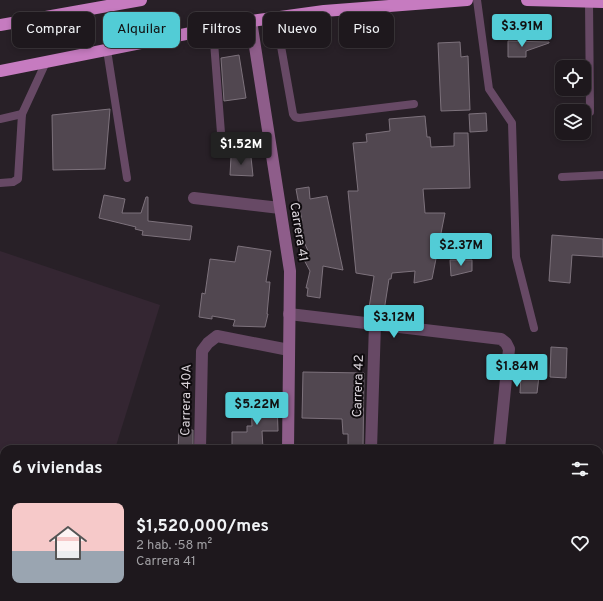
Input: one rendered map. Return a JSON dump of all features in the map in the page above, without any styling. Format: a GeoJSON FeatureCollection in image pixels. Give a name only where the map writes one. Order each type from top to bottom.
{"type":"FeatureCollection","features":[{"type":"Feature","properties":{"kind":"highway"},"geometry":{"type":"LineString","coordinates":[[0,25],[111,3],[141,0]]}},
{"type":"Feature","properties":{"kind":"highway"},"geometry":{"type":"LineString","coordinates":[[317,12],[467,0]]}},
{"type":"Feature","properties":{"kind":"highway"},"geometry":{"type":"LineString","coordinates":[[527,0],[603,2]]}},
{"type":"Feature","properties":{"kind":"highway"},"geometry":{"type":"LineString","coordinates":[[0,71],[188,34]]}},
{"type":"Feature","properties":{"kind":"street","name":"Carrera 41"},"geometry":{"type":"LineString","coordinates":[[255,47],[290,271],[288,445]]}},
{"type":"Feature","properties":{"kind":"street"},"geometry":{"type":"LineString","coordinates":[[194,198],[280,208]]}},
{"type":"Feature","properties":{"kind":"street"},"geometry":{"type":"LineString","coordinates":[[289,314],[501,339],[506,343],[509,349],[499,445]]}},
{"type":"Feature","properties":{"kind":"street","name":"Carrera 42"},"geometry":{"type":"LineString","coordinates":[[371,445],[375,324]]}},
{"type":"Feature","properties":{"kind":"street","name":"Carrera 40A"},"geometry":{"type":"LineString","coordinates":[[200,445],[202,351],[208,343],[217,336],[289,350]]}},
{"type":"Feature","properties":{"kind":"lane"},"geometry":{"type":"LineString","coordinates":[[478,0],[489,89],[512,123],[516,257],[534,328]]}},
{"type":"Feature","properties":{"kind":"lane"},"geometry":{"type":"LineString","coordinates":[[589,1],[590,104]]}},
{"type":"Feature","properties":{"kind":"lane"},"geometry":{"type":"LineString","coordinates":[[214,48],[221,133]]}},
{"type":"Feature","properties":{"kind":"lane"},"geometry":{"type":"LineString","coordinates":[[281,48],[293,114],[295,117],[299,118],[414,104]]}},
{"type":"Feature","properties":{"kind":"lane"},"geometry":{"type":"LineString","coordinates":[[107,50],[127,178]]}},
{"type":"Feature","properties":{"kind":"lane"},"geometry":{"type":"LineString","coordinates":[[0,183],[13,182],[18,178],[22,114],[46,62]]}},
{"type":"Feature","properties":{"kind":"lane"},"geometry":{"type":"LineString","coordinates":[[0,118],[22,114]]}},
{"type":"Feature","properties":{"kind":"lane"},"geometry":{"type":"LineString","coordinates":[[562,177],[603,176]]}},
{"type":"Feature","properties":{"kind":"shaded area"},"geometry":{"type":"Polygon","coordinates":[[[0,251],[160,305],[116,445],[0,445],[0,251]]]}},
{"type":"Feature","properties":{"kind":"building"},"geometry":{"type":"Polygon","coordinates":[[[508,41],[549,43],[526,51],[526,57],[508,57],[508,41]]]}},
{"type":"Feature","properties":{"kind":"building"},"geometry":{"type":"Polygon","coordinates":[[[460,42],[461,57],[468,56],[470,110],[441,111],[438,43],[460,42]]]}},
{"type":"Feature","properties":{"kind":"building"},"geometry":{"type":"Polygon","coordinates":[[[239,55],[246,98],[224,101],[221,58],[239,55]]]}},
{"type":"Feature","properties":{"kind":"building"},"geometry":{"type":"Polygon","coordinates":[[[110,109],[105,169],[53,170],[52,115],[110,109]]]}},
{"type":"Feature","properties":{"kind":"building"},"geometry":{"type":"Polygon","coordinates":[[[486,113],[487,131],[470,132],[469,114],[486,113]]]}},
{"type":"Feature","properties":{"kind":"building"},"geometry":{"type":"Polygon","coordinates":[[[425,116],[427,137],[430,137],[431,147],[454,146],[454,133],[468,133],[470,188],[423,189],[425,213],[445,213],[432,279],[414,283],[415,271],[392,273],[391,279],[389,279],[384,311],[369,308],[374,276],[356,273],[348,191],[358,191],[353,143],[367,142],[366,134],[390,131],[389,119],[425,116]]]}},
{"type":"Feature","properties":{"kind":"building"},"geometry":{"type":"Polygon","coordinates":[[[231,157],[251,157],[253,176],[230,175],[231,157]]]}},
{"type":"Feature","properties":{"kind":"building"},"geometry":{"type":"Polygon","coordinates":[[[309,187],[310,199],[327,196],[343,270],[323,266],[320,298],[307,296],[308,288],[306,288],[310,271],[303,258],[305,257],[304,255],[309,253],[304,242],[299,221],[302,221],[296,189],[309,187]]]}},
{"type":"Feature","properties":{"kind":"building"},"geometry":{"type":"Polygon","coordinates":[[[104,195],[125,199],[122,213],[141,213],[146,197],[148,197],[148,221],[192,226],[190,240],[142,235],[143,231],[135,229],[136,227],[99,218],[104,195]]]}},
{"type":"Feature","properties":{"kind":"building"},"geometry":{"type":"Polygon","coordinates":[[[552,235],[603,239],[603,257],[572,255],[570,283],[549,281],[552,235]]]}},
{"type":"Feature","properties":{"kind":"building"},"geometry":{"type":"Polygon","coordinates":[[[238,246],[271,251],[266,282],[270,282],[268,314],[265,327],[233,326],[235,320],[212,316],[212,319],[199,317],[202,293],[205,294],[210,259],[235,262],[238,246]]]}},
{"type":"Feature","properties":{"kind":"building"},"geometry":{"type":"Polygon","coordinates":[[[450,260],[472,260],[472,271],[451,276],[450,260]]]}},
{"type":"Feature","properties":{"kind":"building"},"geometry":{"type":"Polygon","coordinates":[[[551,347],[567,348],[566,378],[550,377],[551,347]]]}},
{"type":"Feature","properties":{"kind":"building"},"geometry":{"type":"Polygon","coordinates":[[[303,372],[364,373],[363,445],[348,445],[348,434],[343,434],[342,419],[302,418],[303,372]]]}},
{"type":"Feature","properties":{"kind":"building"},"geometry":{"type":"Polygon","coordinates":[[[521,375],[539,376],[537,393],[520,393],[521,375]]]}},
{"type":"Feature","properties":{"kind":"building"},"geometry":{"type":"Polygon","coordinates":[[[251,401],[277,401],[278,431],[262,431],[263,445],[232,445],[232,432],[247,432],[247,426],[252,426],[251,401]]]}},
{"type":"Feature","properties":{"kind":"building"},"geometry":{"type":"Polygon","coordinates":[[[179,430],[193,430],[193,445],[178,445],[179,430]]]}}]}
